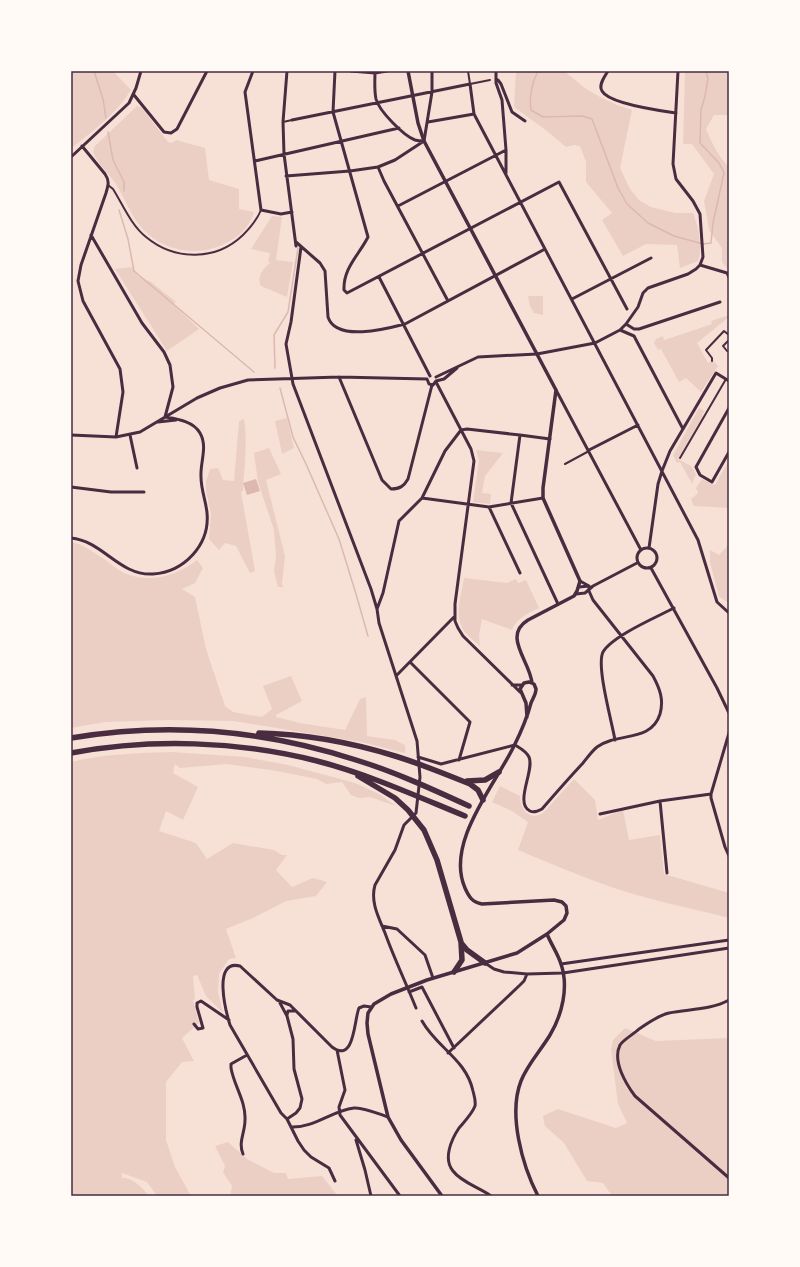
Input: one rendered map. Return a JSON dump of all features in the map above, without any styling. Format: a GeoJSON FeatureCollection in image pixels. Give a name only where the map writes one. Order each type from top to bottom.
{"type":"FeatureCollection","features":[{"type":"Feature","properties":{"kind":"highway"},"geometry":{"type":"LineString","coordinates":[[71,738],[98,734],[150,730],[202,730],[286,741],[317,748],[357,760],[406,778],[469,806]]}},
{"type":"Feature","properties":{"kind":"highway"},"geometry":{"type":"LineString","coordinates":[[238,734],[270,733],[330,741],[377,750],[406,759],[470,784],[478,790],[483,800]]}},
{"type":"Feature","properties":{"kind":"highway"},"geometry":{"type":"LineString","coordinates":[[71,753],[110,747],[156,744],[225,746],[276,752],[318,761],[349,770],[406,791],[464,816]]}},
{"type":"Feature","properties":{"kind":"highway"},"geometry":{"type":"LineString","coordinates":[[349,770],[395,798],[404,806],[424,830],[437,860],[461,942],[462,960],[454,972]]}},
{"type":"Feature","properties":{"kind":"highway"},"geometry":{"type":"LineString","coordinates":[[462,781],[485,780],[499,772]]}},
{"type":"Feature","properties":{"kind":"highway"},"geometry":{"type":"LineString","coordinates":[[461,942],[467,950],[485,963]]}},
{"type":"Feature","properties":{"kind":"street"},"geometry":{"type":"LineString","coordinates":[[71,157],[124,108],[134,95],[141,71]]}},
{"type":"Feature","properties":{"kind":"street"},"geometry":{"type":"LineString","coordinates":[[134,95],[164,132],[171,133],[177,129],[207,71]]}},
{"type":"Feature","properties":{"kind":"street"},"geometry":{"type":"LineString","coordinates":[[108,185],[113,189],[140,232],[164,249],[177,254],[198,255],[215,253],[223,250],[236,241],[248,231],[255,222],[261,210],[245,92],[253,71]]}},
{"type":"Feature","properties":{"kind":"street"},"geometry":{"type":"LineString","coordinates":[[287,71],[284,154],[296,244],[320,262],[325,270],[328,317],[333,325],[349,331],[367,332],[405,324],[545,249]]}},
{"type":"Feature","properties":{"kind":"street"},"geometry":{"type":"LineString","coordinates":[[335,71],[333,112],[368,237],[351,262],[345,280],[344,290],[347,293],[559,182],[627,309]]}},
{"type":"Feature","properties":{"kind":"street"},"geometry":{"type":"LineString","coordinates":[[351,71],[388,71]]}},
{"type":"Feature","properties":{"kind":"street"},"geometry":{"type":"LineString","coordinates":[[408,71],[418,123],[424,141],[641,550]]}},
{"type":"Feature","properties":{"kind":"street"},"geometry":{"type":"LineString","coordinates":[[286,176],[350,172],[378,167],[395,160],[424,141],[432,92],[432,71]]}},
{"type":"Feature","properties":{"kind":"street"},"geometry":{"type":"LineString","coordinates":[[468,71],[474,114],[698,540],[717,602],[729,613]]}},
{"type":"Feature","properties":{"kind":"street"},"geometry":{"type":"LineString","coordinates":[[496,71],[496,83],[502,100],[506,150],[506,174]]}},
{"type":"Feature","properties":{"kind":"street"},"geometry":{"type":"LineString","coordinates":[[608,71],[601,86],[601,90],[605,94],[644,108],[676,113]]}},
{"type":"Feature","properties":{"kind":"street"},"geometry":{"type":"LineString","coordinates":[[339,377],[382,480],[391,489],[398,489],[405,485],[408,479],[432,385],[436,380],[458,366],[481,356],[537,354],[595,343],[620,330],[626,324],[638,307],[643,293],[648,288],[688,274],[696,269],[700,265],[703,257],[700,214],[693,201],[676,179],[673,164],[678,71]]}},
{"type":"Feature","properties":{"kind":"street"},"geometry":{"type":"LineString","coordinates":[[375,72],[375,91],[378,103],[399,128],[414,139],[424,141]]}},
{"type":"Feature","properties":{"kind":"street"},"geometry":{"type":"LineString","coordinates":[[496,79],[501,84],[512,112],[526,121]]}},
{"type":"Feature","properties":{"kind":"street"},"geometry":{"type":"LineString","coordinates":[[284,122],[490,80]]}},
{"type":"Feature","properties":{"kind":"street"},"geometry":{"type":"LineString","coordinates":[[428,122],[474,114]]}},
{"type":"Feature","properties":{"kind":"street"},"geometry":{"type":"LineString","coordinates":[[255,162],[399,128]]}},
{"type":"Feature","properties":{"kind":"street"},"geometry":{"type":"LineString","coordinates":[[82,146],[106,174],[108,180],[108,185],[81,265],[79,273],[79,289],[83,301],[120,369],[123,392],[116,437]]}},
{"type":"Feature","properties":{"kind":"street"},"geometry":{"type":"LineString","coordinates":[[398,206],[506,150]]}},
{"type":"Feature","properties":{"kind":"street"},"geometry":{"type":"LineString","coordinates":[[378,167],[448,301]]}},
{"type":"Feature","properties":{"kind":"street"},"geometry":{"type":"LineString","coordinates":[[261,210],[281,214],[292,212]]}},
{"type":"Feature","properties":{"kind":"street"},"geometry":{"type":"LineString","coordinates":[[91,235],[142,323],[164,352],[170,365],[173,387],[165,417]]}},
{"type":"Feature","properties":{"kind":"street"},"geometry":{"type":"LineString","coordinates":[[301,247],[291,322],[286,344],[293,384],[371,589],[377,609],[379,623],[417,741],[420,777],[416,813],[404,825],[395,850],[375,885],[373,897],[394,959],[416,1008]]}},
{"type":"Feature","properties":{"kind":"street"},"geometry":{"type":"LineString","coordinates":[[572,299],[650,258]]}},
{"type":"Feature","properties":{"kind":"street"},"geometry":{"type":"LineString","coordinates":[[700,265],[727,273],[729,277]]}},
{"type":"Feature","properties":{"kind":"street"},"geometry":{"type":"LineString","coordinates":[[379,277],[405,324],[430,376],[436,380],[474,456],[454,617],[458,628],[467,641],[524,697],[528,717]]}},
{"type":"Feature","properties":{"kind":"street"},"geometry":{"type":"LineString","coordinates":[[631,335],[640,329],[720,302]]}},
{"type":"Feature","properties":{"kind":"street"},"geometry":{"type":"LineString","coordinates":[[626,324],[634,329],[640,329]]}},
{"type":"Feature","properties":{"kind":"street"},"geometry":{"type":"LineString","coordinates":[[626,324],[626,328],[683,429]]}},
{"type":"Feature","properties":{"kind":"street"},"geometry":{"type":"LineString","coordinates":[[631,335],[634,329]]}},
{"type":"Feature","properties":{"kind":"street"},"geometry":{"type":"LineString","coordinates":[[620,330],[631,335]]}},
{"type":"Feature","properties":{"kind":"street"},"geometry":{"type":"LineString","coordinates":[[712,361],[712,358],[706,350],[724,331],[729,335]]}},
{"type":"Feature","properties":{"kind":"street"},"geometry":{"type":"LineString","coordinates":[[727,351],[723,346],[729,340]]}},
{"type":"Feature","properties":{"kind":"street"},"geometry":{"type":"LineString","coordinates":[[436,380],[444,379],[458,366]]}},
{"type":"Feature","properties":{"kind":"street"},"geometry":{"type":"LineString","coordinates":[[648,548],[658,484],[662,471],[670,451],[716,373],[727,380],[680,458]]}},
{"type":"Feature","properties":{"kind":"street"},"geometry":{"type":"LineString","coordinates":[[71,435],[116,437],[140,432],[197,398],[220,388],[251,379],[339,377],[427,379],[430,376]]}},
{"type":"Feature","properties":{"kind":"street"},"geometry":{"type":"LineString","coordinates":[[427,379],[428,383],[432,385]]}},
{"type":"Feature","properties":{"kind":"street"},"geometry":{"type":"LineString","coordinates":[[556,390],[543,498],[580,581],[576,594]]}},
{"type":"Feature","properties":{"kind":"street"},"geometry":{"type":"LineString","coordinates":[[729,408],[696,467],[700,475],[712,482],[729,452]]}},
{"type":"Feature","properties":{"kind":"street"},"geometry":{"type":"LineString","coordinates":[[71,538],[82,540],[92,545],[125,568],[141,574],[164,573],[180,566],[189,559],[201,545],[207,524],[207,511],[200,478],[204,444],[199,432],[193,425],[180,420],[165,417]]}},
{"type":"Feature","properties":{"kind":"street"},"geometry":{"type":"LineString","coordinates":[[157,422],[180,420]]}},
{"type":"Feature","properties":{"kind":"street"},"geometry":{"type":"LineString","coordinates":[[565,464],[638,425]]}},
{"type":"Feature","properties":{"kind":"street"},"geometry":{"type":"LineString","coordinates":[[377,609],[383,593],[399,521],[422,498],[445,451],[461,430],[467,429],[550,439]]}},
{"type":"Feature","properties":{"kind":"street"},"geometry":{"type":"LineString","coordinates":[[130,435],[137,468]]}},
{"type":"Feature","properties":{"kind":"street"},"geometry":{"type":"LineString","coordinates":[[520,435],[511,503],[558,604]]}},
{"type":"Feature","properties":{"kind":"street"},"geometry":{"type":"LineString","coordinates":[[71,487],[105,492],[144,492]]}},
{"type":"Feature","properties":{"kind":"street"},"geometry":{"type":"LineString","coordinates":[[422,498],[489,507],[543,498]]}},
{"type":"Feature","properties":{"kind":"street"},"geometry":{"type":"LineString","coordinates":[[489,507],[520,573]]}},
{"type":"Feature","properties":{"kind":"street"},"geometry":{"type":"LineString","coordinates":[[648,548],[653,550],[657,557],[657,561],[652,568],[646,569],[641,567],[638,563],[637,556],[641,550],[648,548]]}},
{"type":"Feature","properties":{"kind":"street"},"geometry":{"type":"LineString","coordinates":[[442,1196],[401,1140],[388,1117],[368,1034],[367,1018],[371,1007],[384,997],[433,978],[517,953],[547,934],[564,920],[567,909],[564,904],[558,900],[477,903],[469,897],[461,876],[460,859],[466,836],[483,800],[515,745],[528,717],[536,689],[532,683],[532,675],[517,641],[518,628],[522,623],[576,594],[589,591],[593,586],[638,563]]}},
{"type":"Feature","properties":{"kind":"street"},"geometry":{"type":"LineString","coordinates":[[652,568],[729,713]]}},
{"type":"Feature","properties":{"kind":"street"},"geometry":{"type":"LineString","coordinates":[[580,581],[589,586]]}},
{"type":"Feature","properties":{"kind":"street"},"geometry":{"type":"LineString","coordinates":[[515,745],[526,753],[530,762],[524,802],[529,810],[533,812],[540,810],[596,748],[607,742],[642,734],[658,720],[662,707],[662,696],[654,676],[593,600],[589,591],[589,586]]}},
{"type":"Feature","properties":{"kind":"street"},"geometry":{"type":"LineString","coordinates":[[579,587],[593,586]]}},
{"type":"Feature","properties":{"kind":"street"},"geometry":{"type":"LineString","coordinates":[[616,740],[601,670],[604,650],[622,635],[674,608]]}},
{"type":"Feature","properties":{"kind":"street"},"geometry":{"type":"LineString","coordinates":[[396,676],[454,617]]}},
{"type":"Feature","properties":{"kind":"street"},"geometry":{"type":"LineString","coordinates":[[410,662],[470,722],[459,760]]}},
{"type":"Feature","properties":{"kind":"street"},"geometry":{"type":"LineString","coordinates":[[520,692],[522,685],[526,682],[529,670]]}},
{"type":"Feature","properties":{"kind":"street"},"geometry":{"type":"LineString","coordinates":[[526,682],[532,683]]}},
{"type":"Feature","properties":{"kind":"street"},"geometry":{"type":"LineString","coordinates":[[512,684],[522,685]]}},
{"type":"Feature","properties":{"kind":"street"},"geometry":{"type":"LineString","coordinates":[[524,697],[529,698],[534,696]]}},
{"type":"Feature","properties":{"kind":"street"},"geometry":{"type":"LineString","coordinates":[[729,733],[711,794],[725,847],[729,855]]}},
{"type":"Feature","properties":{"kind":"street"},"geometry":{"type":"LineString","coordinates":[[418,756],[441,764],[515,745]]}},
{"type":"Feature","properties":{"kind":"street"},"geometry":{"type":"LineString","coordinates":[[600,814],[660,801],[711,794]]}},
{"type":"Feature","properties":{"kind":"street"},"geometry":{"type":"LineString","coordinates":[[660,801],[667,873]]}},
{"type":"Feature","properties":{"kind":"street"},"geometry":{"type":"LineString","coordinates":[[382,926],[397,929],[425,955],[433,978]]}},
{"type":"Feature","properties":{"kind":"street"},"geometry":{"type":"LineString","coordinates":[[538,1196],[522,1153],[517,1132],[516,1106],[521,1081],[560,1015],[564,987],[563,973],[561,964],[547,934]]}},
{"type":"Feature","properties":{"kind":"street"},"geometry":{"type":"LineString","coordinates":[[561,964],[729,940]]}},
{"type":"Feature","properties":{"kind":"street"},"geometry":{"type":"LineString","coordinates":[[485,963],[500,972],[527,974],[563,973],[729,948]]}},
{"type":"Feature","properties":{"kind":"street"},"geometry":{"type":"LineString","coordinates":[[335,1181],[329,1168],[311,1157],[304,1150],[287,1119],[281,1113],[247,1055],[230,1025],[222,982],[229,967],[235,965],[240,966],[269,994],[280,1002],[290,1005],[332,1047],[337,1050],[346,1049],[351,1044],[356,1019],[360,1008],[364,1006],[371,1007]]}},
{"type":"Feature","properties":{"kind":"street"},"geometry":{"type":"LineString","coordinates":[[448,1053],[524,981],[527,974]]}},
{"type":"Feature","properties":{"kind":"street"},"geometry":{"type":"LineString","coordinates":[[409,992],[422,987],[454,1048]]}},
{"type":"Feature","properties":{"kind":"street"},"geometry":{"type":"LineString","coordinates":[[729,1000],[721,1005],[667,1013],[646,1024],[628,1037],[620,1045],[618,1057],[619,1066],[626,1084],[635,1096],[729,1178]]}},
{"type":"Feature","properties":{"kind":"street"},"geometry":{"type":"LineString","coordinates":[[194,1024],[198,1029],[203,1028],[197,1007],[197,1002],[201,1001],[229,1020]]}},
{"type":"Feature","properties":{"kind":"street"},"geometry":{"type":"LineString","coordinates":[[280,1002],[287,1016],[293,1040],[294,1069],[302,1099],[300,1108],[296,1113],[287,1119]]}},
{"type":"Feature","properties":{"kind":"street"},"geometry":{"type":"LineString","coordinates":[[287,1016],[288,1011],[296,1011]]}},
{"type":"Feature","properties":{"kind":"street"},"geometry":{"type":"LineString","coordinates":[[422,1021],[429,1033],[462,1066],[470,1078],[475,1099],[475,1106],[458,1130],[449,1151],[448,1156],[450,1166],[457,1175],[491,1196]]}},
{"type":"Feature","properties":{"kind":"street"},"geometry":{"type":"LineString","coordinates":[[337,1050],[344,1090],[340,1102],[339,1112],[342,1119],[400,1196]]}},
{"type":"Feature","properties":{"kind":"street"},"geometry":{"type":"LineString","coordinates":[[243,1154],[241,1142],[245,1114],[241,1095],[231,1068],[231,1064],[247,1055]]}},
{"type":"Feature","properties":{"kind":"street"},"geometry":{"type":"LineString","coordinates":[[291,1127],[313,1124],[339,1112],[355,1108],[388,1117]]}},
{"type":"Feature","properties":{"kind":"street"},"geometry":{"type":"LineString","coordinates":[[355,1137],[366,1170],[371,1196]]}},
{"type":"Feature","properties":{"kind":"shaded area"},"geometry":{"type":"Polygon","coordinates":[[[71,71],[113,71],[131,90],[119,106],[97,128],[73,147],[71,147],[71,71]]]}},
{"type":"Feature","properties":{"kind":"shaded area"},"geometry":{"type":"Polygon","coordinates":[[[516,71],[564,71],[586,89],[617,105],[632,110],[620,168],[630,189],[639,200],[651,207],[675,213],[693,213],[697,224],[699,237],[700,250],[698,261],[680,268],[677,245],[646,244],[623,256],[602,220],[612,213],[586,182],[586,162],[580,146],[574,145],[566,147],[514,107],[516,71]]]}},
{"type":"Feature","properties":{"kind":"shaded area"},"geometry":{"type":"Polygon","coordinates":[[[685,71],[729,71],[729,115],[714,115],[706,129],[718,154],[729,167],[729,271],[722,262],[722,248],[709,230],[704,201],[714,174],[692,144],[683,144],[685,71]]]}},
{"type":"Feature","properties":{"kind":"shaded area"},"geometry":{"type":"Polygon","coordinates":[[[137,106],[142,108],[168,142],[172,143],[176,140],[205,148],[209,180],[239,189],[239,209],[254,212],[250,222],[239,235],[229,242],[212,248],[200,251],[188,251],[176,249],[154,239],[137,222],[116,184],[100,164],[93,152],[95,146],[137,106]]]}},
{"type":"Feature","properties":{"kind":"shaded area"},"geometry":{"type":"Polygon","coordinates":[[[272,216],[282,217],[276,260],[293,262],[287,297],[261,286],[259,279],[263,270],[271,262],[268,262],[270,253],[251,249],[272,216]]]}},
{"type":"Feature","properties":{"kind":"shaded area"},"geometry":{"type":"Polygon","coordinates":[[[132,267],[138,276],[151,282],[176,302],[173,304],[199,329],[167,351],[115,269],[132,267]]]}},
{"type":"Feature","properties":{"kind":"shaded area"},"geometry":{"type":"Polygon","coordinates":[[[528,296],[543,296],[543,315],[534,313],[530,306],[528,296]]]}},
{"type":"Feature","properties":{"kind":"shaded area"},"geometry":{"type":"Polygon","coordinates":[[[729,315],[729,317],[697,343],[708,363],[713,360],[718,366],[701,392],[686,378],[679,382],[661,349],[658,350],[654,343],[656,339],[663,336],[664,340],[712,324],[711,321],[729,315]]]}},
{"type":"Feature","properties":{"kind":"shaded area"},"geometry":{"type":"Polygon","coordinates":[[[699,408],[705,411],[702,415],[703,416],[678,459],[691,466],[696,474],[692,484],[680,462],[677,463],[673,455],[699,408]]]}},
{"type":"Feature","properties":{"kind":"shaded area"},"geometry":{"type":"Polygon","coordinates":[[[287,418],[294,448],[282,454],[275,421],[287,418]]]}},
{"type":"Feature","properties":{"kind":"shaded area"},"geometry":{"type":"Polygon","coordinates":[[[244,419],[246,437],[243,491],[241,492],[255,571],[250,573],[236,546],[225,543],[219,550],[209,539],[211,513],[206,491],[206,481],[210,469],[218,468],[223,480],[234,481],[239,421],[244,419]]]}},
{"type":"Feature","properties":{"kind":"shaded area"},"geometry":{"type":"Polygon","coordinates":[[[269,448],[281,474],[266,480],[285,556],[282,583],[283,587],[278,587],[274,571],[276,557],[274,530],[258,482],[254,453],[269,448]]]}},
{"type":"Feature","properties":{"kind":"shaded area"},"geometry":{"type":"Polygon","coordinates":[[[476,450],[503,453],[485,476],[482,493],[491,494],[490,504],[473,502],[479,461],[476,450]]]}},
{"type":"Feature","properties":{"kind":"shaded area"},"geometry":{"type":"Polygon","coordinates":[[[729,460],[729,508],[694,506],[691,499],[698,493],[696,488],[702,479],[715,485],[729,460]]]}},
{"type":"Feature","properties":{"kind":"shaded area"},"geometry":{"type":"Polygon","coordinates":[[[256,479],[260,491],[247,495],[243,483],[256,479]]]}},
{"type":"Feature","properties":{"kind":"shaded area"},"geometry":{"type":"Polygon","coordinates":[[[71,542],[79,544],[90,550],[124,573],[143,578],[162,577],[172,574],[189,566],[197,560],[203,568],[195,583],[182,589],[195,597],[206,649],[225,706],[233,712],[262,717],[272,709],[263,686],[291,676],[302,701],[276,715],[276,717],[300,723],[345,730],[360,699],[366,697],[367,736],[395,740],[405,745],[405,753],[361,742],[234,721],[169,720],[105,722],[71,728],[71,542]]]}},
{"type":"Feature","properties":{"kind":"shaded area"},"geometry":{"type":"Polygon","coordinates":[[[729,544],[729,603],[719,597],[710,562],[710,550],[719,555],[729,544]]]}},
{"type":"Feature","properties":{"kind":"shaded area"},"geometry":{"type":"Polygon","coordinates":[[[464,578],[507,583],[516,579],[518,583],[526,580],[539,608],[519,620],[512,630],[482,619],[479,636],[480,646],[465,632],[460,622],[459,606],[464,578]]]}},
{"type":"Feature","properties":{"kind":"shaded area"},"geometry":{"type":"Polygon","coordinates":[[[171,752],[245,757],[288,765],[355,783],[379,794],[396,806],[370,797],[359,798],[351,795],[342,782],[326,784],[317,779],[277,771],[227,764],[180,768],[175,764],[173,773],[198,787],[183,820],[166,811],[159,831],[196,843],[207,859],[233,843],[274,850],[282,855],[287,855],[276,870],[292,887],[313,878],[327,882],[316,896],[286,901],[253,918],[226,929],[236,958],[229,959],[219,974],[218,992],[223,1013],[206,996],[197,975],[193,976],[195,999],[193,1000],[199,1023],[182,1038],[194,1061],[182,1062],[166,1082],[166,1140],[175,1167],[191,1196],[157,1196],[147,1182],[122,1173],[122,1178],[133,1181],[149,1196],[71,1196],[71,762],[83,759],[133,753],[171,752]]]}},
{"type":"Feature","properties":{"kind":"shaded area"},"geometry":{"type":"Polygon","coordinates":[[[574,779],[595,800],[598,820],[623,810],[629,840],[660,835],[664,874],[729,893],[729,918],[626,892],[576,874],[518,850],[528,822],[512,811],[492,802],[500,786],[520,796],[524,811],[528,814],[536,816],[545,811],[574,779]]]}},
{"type":"Feature","properties":{"kind":"shaded area"},"geometry":{"type":"Polygon","coordinates":[[[625,1028],[656,1041],[729,1038],[729,1196],[612,1196],[603,1183],[587,1181],[564,1143],[545,1126],[543,1116],[558,1109],[616,1128],[627,1123],[618,1104],[611,1050],[613,1040],[625,1028]]]}},
{"type":"Feature","properties":{"kind":"shaded area"},"geometry":{"type":"Polygon","coordinates":[[[228,1142],[247,1159],[274,1173],[286,1173],[288,1179],[322,1176],[338,1196],[230,1196],[232,1186],[223,1172],[225,1166],[215,1146],[228,1142]]]}},
{"type":"Feature","properties":{"kind":"waterway"},"geometry":{"type":"LineString","coordinates":[[94,71],[103,99],[106,118]]}},
{"type":"Feature","properties":{"kind":"waterway"},"geometry":{"type":"LineString","coordinates":[[538,71],[534,80],[530,100],[531,110],[543,117],[582,116],[592,119],[618,188],[627,204],[648,223],[674,236],[703,244],[711,243],[713,223],[724,173],[719,163],[700,143],[701,110],[708,79],[706,71]]}},
{"type":"Feature","properties":{"kind":"waterway"},"geometry":{"type":"LineString","coordinates":[[108,132],[113,160],[124,182],[124,191]]}},
{"type":"Feature","properties":{"kind":"waterway"},"geometry":{"type":"LineString","coordinates":[[119,210],[128,239],[134,271],[254,372]]}},
{"type":"Feature","properties":{"kind":"waterway"},"geometry":{"type":"LineString","coordinates":[[275,368],[274,335],[288,312],[298,248]]}},
{"type":"Feature","properties":{"kind":"waterway"},"geometry":{"type":"LineString","coordinates":[[280,388],[293,437],[339,539],[368,636]]}}]}
